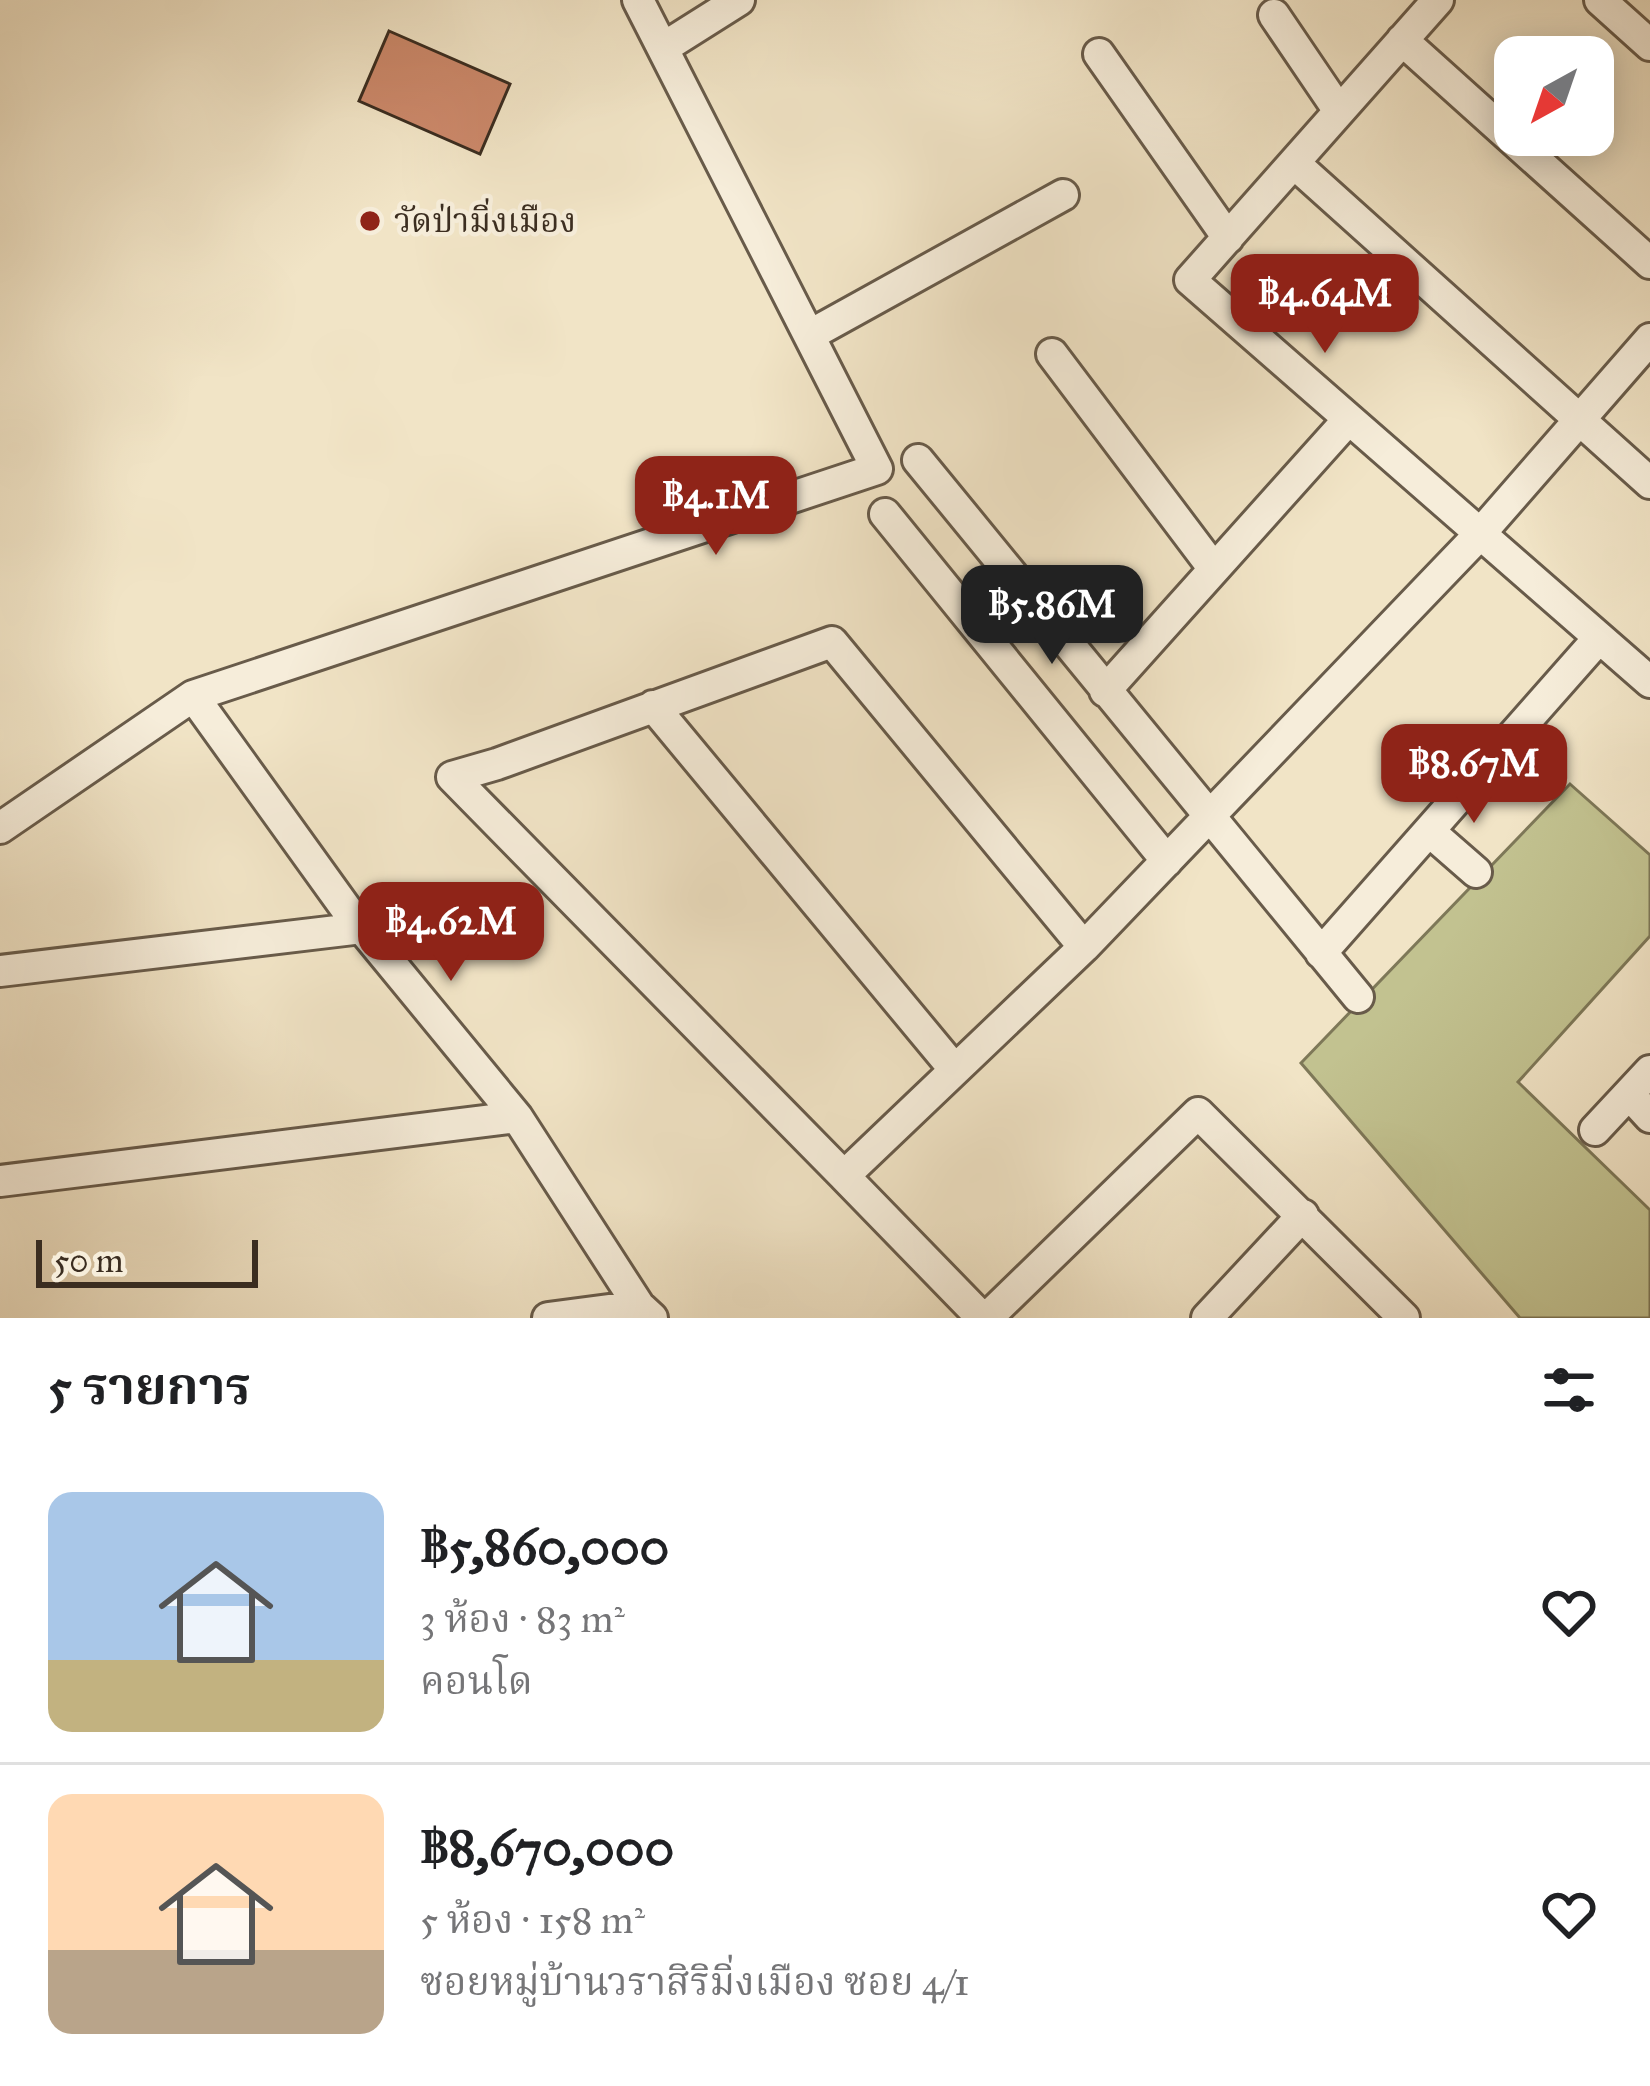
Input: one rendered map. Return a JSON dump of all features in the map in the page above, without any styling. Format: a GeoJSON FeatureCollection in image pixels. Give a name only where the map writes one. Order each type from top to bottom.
{"type":"FeatureCollection","features":[{"type":"Feature","properties":{"kind":"street"},"geometry":{"type":"LineString","coordinates":[[0,828],[194,696],[878,469],[638,0]]}},
{"type":"Feature","properties":{"kind":"street"},"geometry":{"type":"LineString","coordinates":[[663,48],[739,0]]}},
{"type":"Feature","properties":{"kind":"street"},"geometry":{"type":"LineString","coordinates":[[1438,0],[1190,280],[1650,682]]}},
{"type":"Feature","properties":{"kind":"street"},"geometry":{"type":"LineString","coordinates":[[1600,0],[1650,45]]}},
{"type":"Feature","properties":{"kind":"street"},"geometry":{"type":"LineString","coordinates":[[1274,15],[1339,111]]}},
{"type":"Feature","properties":{"kind":"street"},"geometry":{"type":"LineString","coordinates":[[1402,40],[1650,263]]}},
{"type":"Feature","properties":{"kind":"street"},"geometry":{"type":"LineString","coordinates":[[1099,54],[1228,238]]}},
{"type":"Feature","properties":{"kind":"street"},"geometry":{"type":"LineString","coordinates":[[1294,163],[1650,483]]}},
{"type":"Feature","properties":{"kind":"street"},"geometry":{"type":"LineString","coordinates":[[810,335],[1063,195]]}},
{"type":"Feature","properties":{"kind":"street"},"geometry":{"type":"LineString","coordinates":[[844,1175],[1084,947],[1167,861],[1479,535],[1650,339]]}},
{"type":"Feature","properties":{"kind":"street"},"geometry":{"type":"LineString","coordinates":[[1052,354],[1214,568]]}},
{"type":"Feature","properties":{"kind":"street"},"geometry":{"type":"LineString","coordinates":[[1105,691],[1348,420]]}},
{"type":"Feature","properties":{"kind":"street"},"geometry":{"type":"LineString","coordinates":[[918,460],[1358,998]]}},
{"type":"Feature","properties":{"kind":"street"},"geometry":{"type":"LineString","coordinates":[[885,514],[1167,861]]}},
{"type":"Feature","properties":{"kind":"street"},"geometry":{"type":"LineString","coordinates":[[1321,953],[1599,638]]}},
{"type":"Feature","properties":{"kind":"street"},"geometry":{"type":"LineString","coordinates":[[1084,947],[832,642],[452,777],[984,1318],[1198,1113],[1404,1318]]}},
{"type":"Feature","properties":{"kind":"street"},"geometry":{"type":"LineString","coordinates":[[194,696],[362,928],[518,1117],[645,1312],[548,1318]]}},
{"type":"Feature","properties":{"kind":"street"},"geometry":{"type":"LineString","coordinates":[[652,706],[955,1070]]}},
{"type":"Feature","properties":{"kind":"street"},"geometry":{"type":"LineString","coordinates":[[1429,832],[1476,872]]}},
{"type":"Feature","properties":{"kind":"street"},"geometry":{"type":"LineString","coordinates":[[0,971],[362,928]]}},
{"type":"Feature","properties":{"kind":"street"},"geometry":{"type":"LineString","coordinates":[[1640,1082],[1650,1117]]}},
{"type":"Feature","properties":{"kind":"street"},"geometry":{"type":"LineString","coordinates":[[1594,1130],[1640,1082]]}},
{"type":"Feature","properties":{"kind":"street"},"geometry":{"type":"LineString","coordinates":[[0,1181],[518,1117]]}},
{"type":"Feature","properties":{"kind":"street"},"geometry":{"type":"LineString","coordinates":[[1207,1318],[1303,1215]]}},
{"type":"Feature","properties":{"kind":"green space"},"geometry":{"type":"Polygon","coordinates":[[[1570,784],[1650,855],[1650,936],[1518,1082],[1650,1210],[1650,1318],[1520,1318],[1301,1063],[1570,784]]]}},
{"type":"Feature","properties":{"kind":"building"},"geometry":{"type":"Polygon","coordinates":[[[389,31],[510,84],[480,154],[359,101],[389,31]]]}},
{"type":"Feature","properties":{"kind":"place","name":"วัดป่ามิ่งเมือง"},"geometry":{"type":"Point","coordinates":[370,221]}}]}
